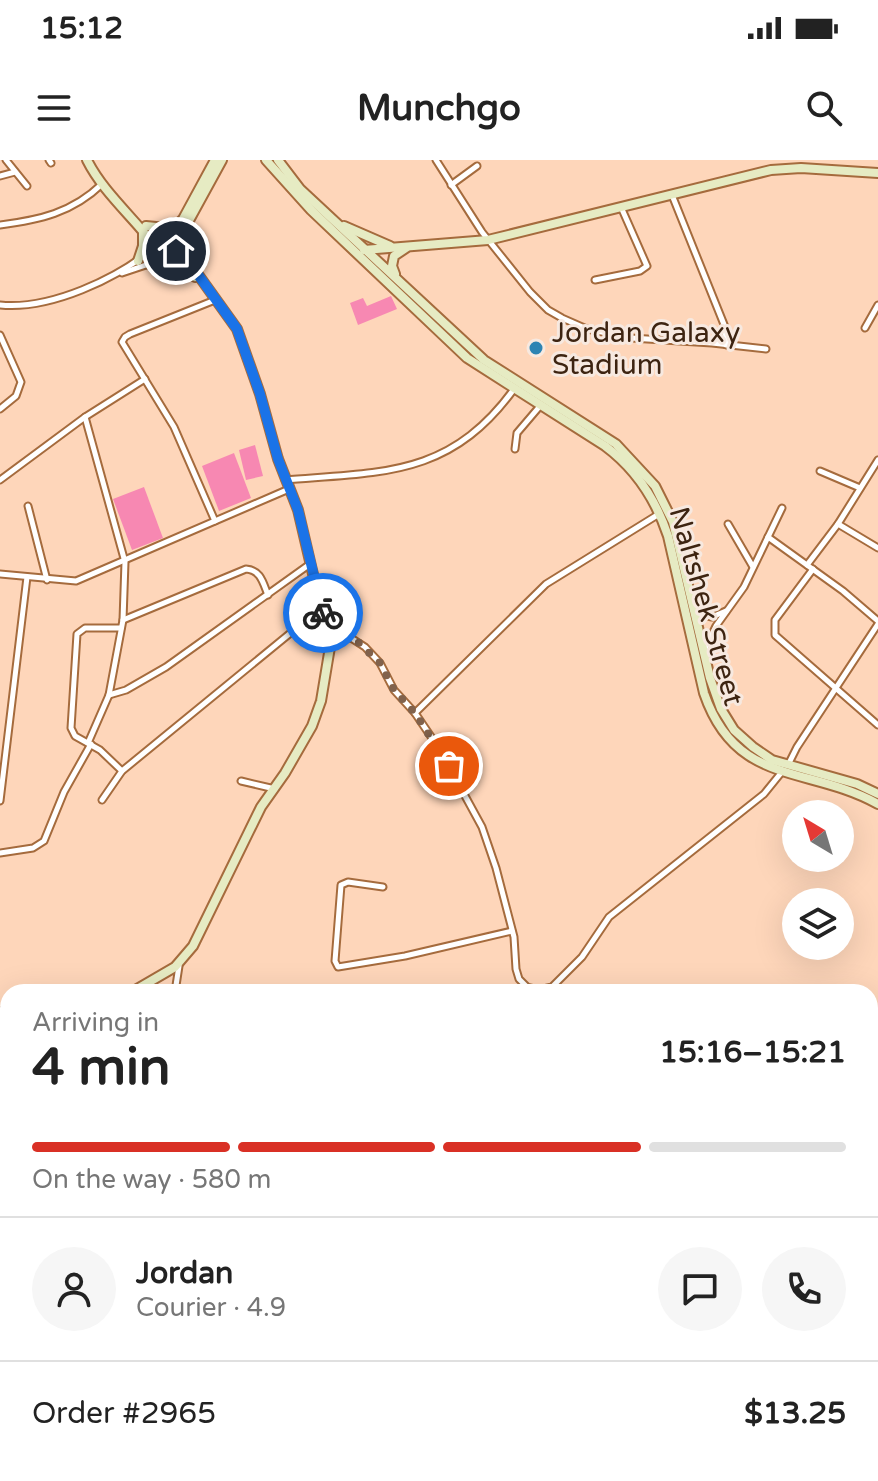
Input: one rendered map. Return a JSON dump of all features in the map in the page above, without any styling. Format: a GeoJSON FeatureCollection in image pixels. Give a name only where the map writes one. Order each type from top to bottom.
{"type":"FeatureCollection","features":[{"type":"Feature","properties":{"kind":"street"},"geometry":{"type":"LineString","coordinates":[[6,160],[27,186]]}},
{"type":"Feature","properties":{"kind":"street"},"geometry":{"type":"LineString","coordinates":[[87,160],[102,184],[133,217],[163,247],[186,264],[237,329],[298,510],[329,639],[319,709],[307,736],[261,807],[193,946],[180,962],[147,984]]}},
{"type":"Feature","properties":{"kind":"street"},"geometry":{"type":"LineString","coordinates":[[186,264],[185,222],[215,160]]}},
{"type":"Feature","properties":{"kind":"street"},"geometry":{"type":"LineString","coordinates":[[149,264],[185,222],[222,160]]}},
{"type":"Feature","properties":{"kind":"street","name":"Naltshek Street"},"geometry":{"type":"LineString","coordinates":[[266,160],[288,187],[467,358],[614,453],[645,487],[660,513],[686,598],[694,613],[716,697],[729,724],[753,747],[784,769],[857,784],[878,794]]}},
{"type":"Feature","properties":{"kind":"street","name":"Naltshek Street"},"geometry":{"type":"LineString","coordinates":[[278,160],[300,189],[484,360],[583,421],[637,463],[669,510],[700,679],[719,724],[746,754],[878,804]]}},
{"type":"Feature","properties":{"kind":"street"},"geometry":{"type":"LineString","coordinates":[[436,160],[488,240],[548,310],[587,329],[631,338],[766,349]]}},
{"type":"Feature","properties":{"kind":"street"},"geometry":{"type":"LineString","coordinates":[[451,185],[477,166]]}},
{"type":"Feature","properties":{"kind":"street"},"geometry":{"type":"LineString","coordinates":[[356,252],[391,246],[488,240],[782,169],[822,168],[878,173]]}},
{"type":"Feature","properties":{"kind":"street"},"geometry":{"type":"LineString","coordinates":[[0,176],[15,172]]}},
{"type":"Feature","properties":{"kind":"street"},"geometry":{"type":"LineString","coordinates":[[0,225],[60,213],[89,197],[102,184]]}},
{"type":"Feature","properties":{"kind":"street"},"geometry":{"type":"LineString","coordinates":[[672,194],[725,327],[726,345]]}},
{"type":"Feature","properties":{"kind":"street"},"geometry":{"type":"LineString","coordinates":[[595,280],[640,271],[647,266],[620,206]]}},
{"type":"Feature","properties":{"kind":"street"},"geometry":{"type":"LineString","coordinates":[[333,220],[391,246]]}},
{"type":"Feature","properties":{"kind":"street"},"geometry":{"type":"LineString","coordinates":[[145,228],[166,228],[185,222]]}},
{"type":"Feature","properties":{"kind":"street"},"geometry":{"type":"LineString","coordinates":[[138,261],[145,228]]}},
{"type":"Feature","properties":{"kind":"street"},"geometry":{"type":"LineString","coordinates":[[397,279],[392,266],[394,256],[410,246]]}},
{"type":"Feature","properties":{"kind":"street"},"geometry":{"type":"LineString","coordinates":[[117,274],[163,247]]}},
{"type":"Feature","properties":{"kind":"street"},"geometry":{"type":"LineString","coordinates":[[0,305],[29,306],[149,264],[186,264]]}},
{"type":"Feature","properties":{"kind":"street"},"geometry":{"type":"LineString","coordinates":[[215,521],[174,427],[124,348],[125,337],[216,299]]}},
{"type":"Feature","properties":{"kind":"street"},"geometry":{"type":"LineString","coordinates":[[865,328],[878,305]]}},
{"type":"Feature","properties":{"kind":"street"},"geometry":{"type":"LineString","coordinates":[[0,335],[21,382],[16,396],[0,409]]}},
{"type":"Feature","properties":{"kind":"street"},"geometry":{"type":"LineString","coordinates":[[0,480],[85,417],[145,379]]}},
{"type":"Feature","properties":{"kind":"street"},"geometry":{"type":"LineString","coordinates":[[0,574],[76,581],[215,521],[287,484],[386,471],[426,462],[466,440],[504,404],[514,389]]}},
{"type":"Feature","properties":{"kind":"street"},"geometry":{"type":"LineString","coordinates":[[515,449],[517,433],[540,405]]}},
{"type":"Feature","properties":{"kind":"street"},"geometry":{"type":"LineString","coordinates":[[0,853],[33,848],[44,841],[64,792],[90,744],[109,695],[123,620],[125,562],[85,417]]}},
{"type":"Feature","properties":{"kind":"street"},"geometry":{"type":"LineString","coordinates":[[878,460],[775,620],[773,631],[878,725]]}},
{"type":"Feature","properties":{"kind":"street"},"geometry":{"type":"LineString","coordinates":[[820,471],[860,488]]}},
{"type":"Feature","properties":{"kind":"street"},"geometry":{"type":"LineString","coordinates":[[871,471],[878,474]]}},
{"type":"Feature","properties":{"kind":"street"},"geometry":{"type":"LineString","coordinates":[[28,506],[47,580]]}},
{"type":"Feature","properties":{"kind":"street"},"geometry":{"type":"LineString","coordinates":[[704,652],[716,626],[753,567],[782,508]]}},
{"type":"Feature","properties":{"kind":"street"},"geometry":{"type":"LineString","coordinates":[[415,713],[546,584],[660,513]]}},
{"type":"Feature","properties":{"kind":"street"},"geometry":{"type":"LineString","coordinates":[[728,524],[753,567]]}},
{"type":"Feature","properties":{"kind":"street"},"geometry":{"type":"LineString","coordinates":[[838,524],[878,548]]}},
{"type":"Feature","properties":{"kind":"street"},"geometry":{"type":"LineString","coordinates":[[555,984],[582,957],[609,917],[764,794],[784,769],[878,622],[768,537]]}},
{"type":"Feature","properties":{"kind":"street"},"geometry":{"type":"LineString","coordinates":[[109,695],[142,682],[310,564]]}},
{"type":"Feature","properties":{"kind":"street"},"geometry":{"type":"LineString","coordinates":[[123,620],[246,569],[258,572],[268,595]]}},
{"type":"Feature","properties":{"kind":"street"},"geometry":{"type":"LineString","coordinates":[[0,801],[27,577]]}},
{"type":"Feature","properties":{"kind":"street"},"geometry":{"type":"LineString","coordinates":[[102,800],[122,771],[322,608]]}},
{"type":"Feature","properties":{"kind":"street"},"geometry":{"type":"LineString","coordinates":[[694,613],[714,616],[730,608]]}},
{"type":"Feature","properties":{"kind":"street"},"geometry":{"type":"LineString","coordinates":[[121,628],[85,628],[79,631],[76,637],[71,728],[75,736],[90,744],[122,771]]}},
{"type":"Feature","properties":{"kind":"street"},"geometry":{"type":"LineString","coordinates":[[329,639],[347,637],[360,642],[380,663],[395,691],[415,713],[440,750],[480,823],[496,868],[513,934],[516,969],[519,979],[526,984]]}},
{"type":"Feature","properties":{"kind":"street"},"geometry":{"type":"LineString","coordinates":[[241,781],[275,789]]}},
{"type":"Feature","properties":{"kind":"street"},"geometry":{"type":"LineString","coordinates":[[857,784],[878,788]]}},
{"type":"Feature","properties":{"kind":"street"},"geometry":{"type":"LineString","coordinates":[[383,887],[346,882],[341,885],[335,961],[338,967],[513,934]]}},
{"type":"Feature","properties":{"kind":"street"},"geometry":{"type":"LineString","coordinates":[[176,984],[180,962]]}},
{"type":"Feature","properties":{"kind":"shaded area"},"geometry":{"type":"Polygon","coordinates":[[[391,296],[397,309],[358,325],[350,303],[363,298],[367,306],[391,296]]]}},
{"type":"Feature","properties":{"kind":"shaded area"},"geometry":{"type":"Polygon","coordinates":[[[255,445],[263,476],[246,480],[239,450],[255,445]]]}},
{"type":"Feature","properties":{"kind":"shaded area"},"geometry":{"type":"Polygon","coordinates":[[[234,453],[251,498],[219,511],[202,466],[234,453]]]}},
{"type":"Feature","properties":{"kind":"shaded area"},"geometry":{"type":"Polygon","coordinates":[[[144,487],[163,538],[132,550],[113,499],[144,487]]]}},
{"type":"Feature","properties":{"kind":"way so far"},"geometry":{"type":"LineString","coordinates":[[323,613],[329,639],[347,637],[356,640],[380,663],[394,690],[415,713],[449,766]]}},
{"type":"Feature","properties":{"kind":"place","name":"Jordan Galaxy Stadium"},"geometry":{"type":"Point","coordinates":[536,348]}},
{"type":"Feature","properties":{"kind":"route"},"geometry":{"type":"LineString","coordinates":[[176,251],[189,262],[237,329],[250,362],[278,459],[298,510],[323,613]]}}]}
